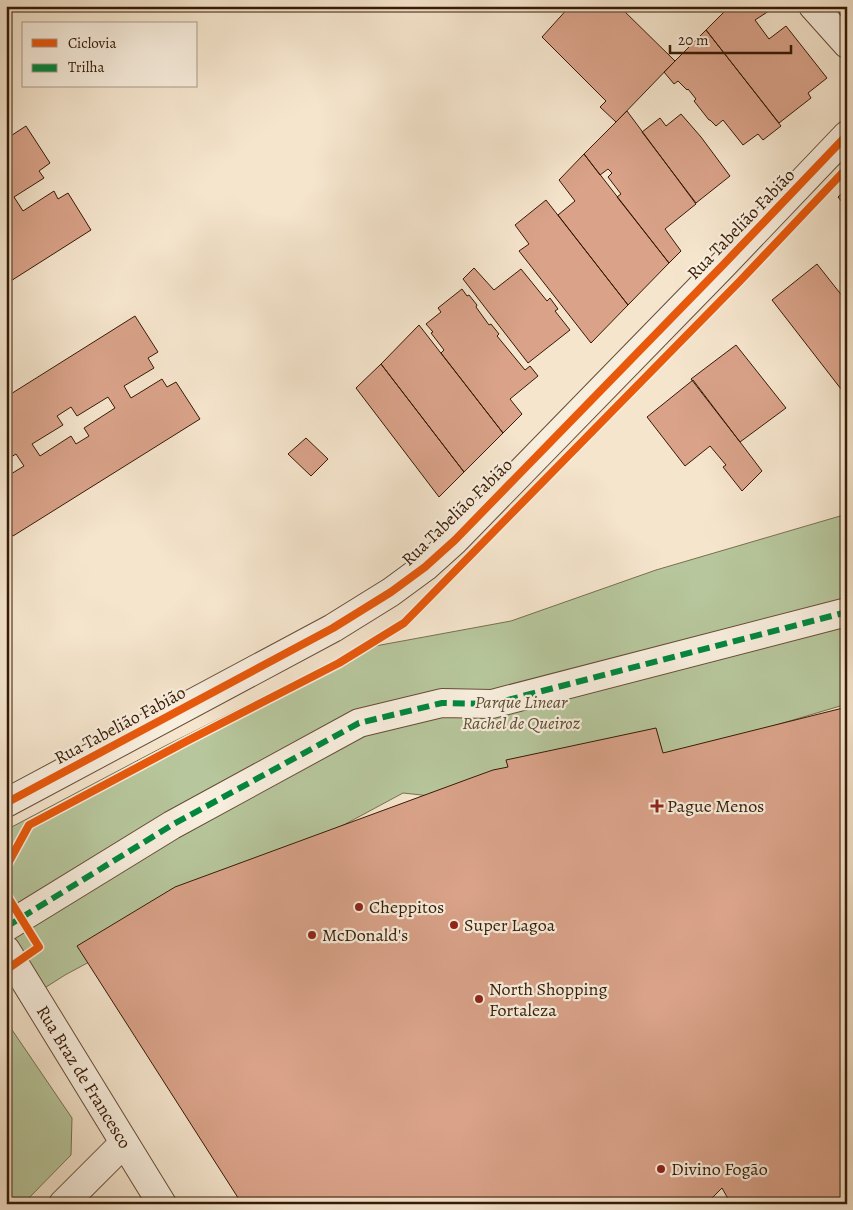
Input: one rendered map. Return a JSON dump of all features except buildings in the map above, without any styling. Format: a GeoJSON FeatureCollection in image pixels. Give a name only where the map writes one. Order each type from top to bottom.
{"type":"FeatureCollection","features":[{"type":"Feature","properties":{"kind":"street"},"geometry":{"type":"LineString","coordinates":[[813,6],[847,44]]}},
{"type":"Feature","properties":{"kind":"street","name":"Rua Tabelião Fabião"},"geometry":{"type":"LineString","coordinates":[[6,803],[333,628],[392,592],[425,567],[455,540],[847,135]]}},
{"type":"Feature","properties":{"kind":"street"},"geometry":{"type":"LineString","coordinates":[[6,927],[172,825],[359,723],[442,703],[492,704],[847,612]]}},
{"type":"Feature","properties":{"kind":"street","name":"Rua Braz de Francesco"},"geometry":{"type":"LineString","coordinates":[[6,950],[162,1204]]}},
{"type":"Feature","properties":{"kind":"street"},"geometry":{"type":"LineString","coordinates":[[63,1204],[124,1143]]}},
{"type":"Feature","properties":{"kind":"green space","name":"Parque Linear Rachel de Queiroz"},"geometry":{"type":"Polygon","coordinates":[[[847,514],[847,704],[712,744],[532,807],[403,793],[65,975],[43,989],[6,929],[6,830],[165,746],[359,649],[511,621],[656,570],[847,514]]]}},
{"type":"Feature","properties":{"kind":"green space"},"geometry":{"type":"Polygon","coordinates":[[[6,1021],[72,1118],[71,1155],[23,1204],[6,1204],[6,1021]]]}},
{"type":"Feature","properties":{"kind":"marked path"},"geometry":{"type":"LineString","coordinates":[[6,927],[172,825],[359,723],[442,703],[492,704],[847,612]]}},
{"type":"Feature","properties":{"kind":"cycle path"},"geometry":{"type":"LineString","coordinates":[[6,803],[333,628],[391,592],[425,567],[455,540],[847,135]]}},
{"type":"Feature","properties":{"kind":"cycle path"},"geometry":{"type":"LineString","coordinates":[[6,867],[29,825],[339,663],[404,623],[739,282],[847,168]]}},
{"type":"Feature","properties":{"kind":"cycle path"},"geometry":{"type":"LineString","coordinates":[[6,894],[39,947],[6,970]]}},
{"type":"Feature","properties":{"kind":"place","name":"Pague Menos"},"geometry":{"type":"Point","coordinates":[657,806]}},
{"type":"Feature","properties":{"kind":"place","name":"Cheppitos"},"geometry":{"type":"Point","coordinates":[359,907]}},
{"type":"Feature","properties":{"kind":"place","name":"Super Lagoa"},"geometry":{"type":"Point","coordinates":[454,925]}},
{"type":"Feature","properties":{"kind":"place","name":"McDonald's"},"geometry":{"type":"Point","coordinates":[312,935]}},
{"type":"Feature","properties":{"kind":"place","name":"North Shopping Fortaleza"},"geometry":{"type":"Point","coordinates":[479,999]}},
{"type":"Feature","properties":{"kind":"place","name":"Divino Fogão"},"geometry":{"type":"Point","coordinates":[661,1169]}}]}
